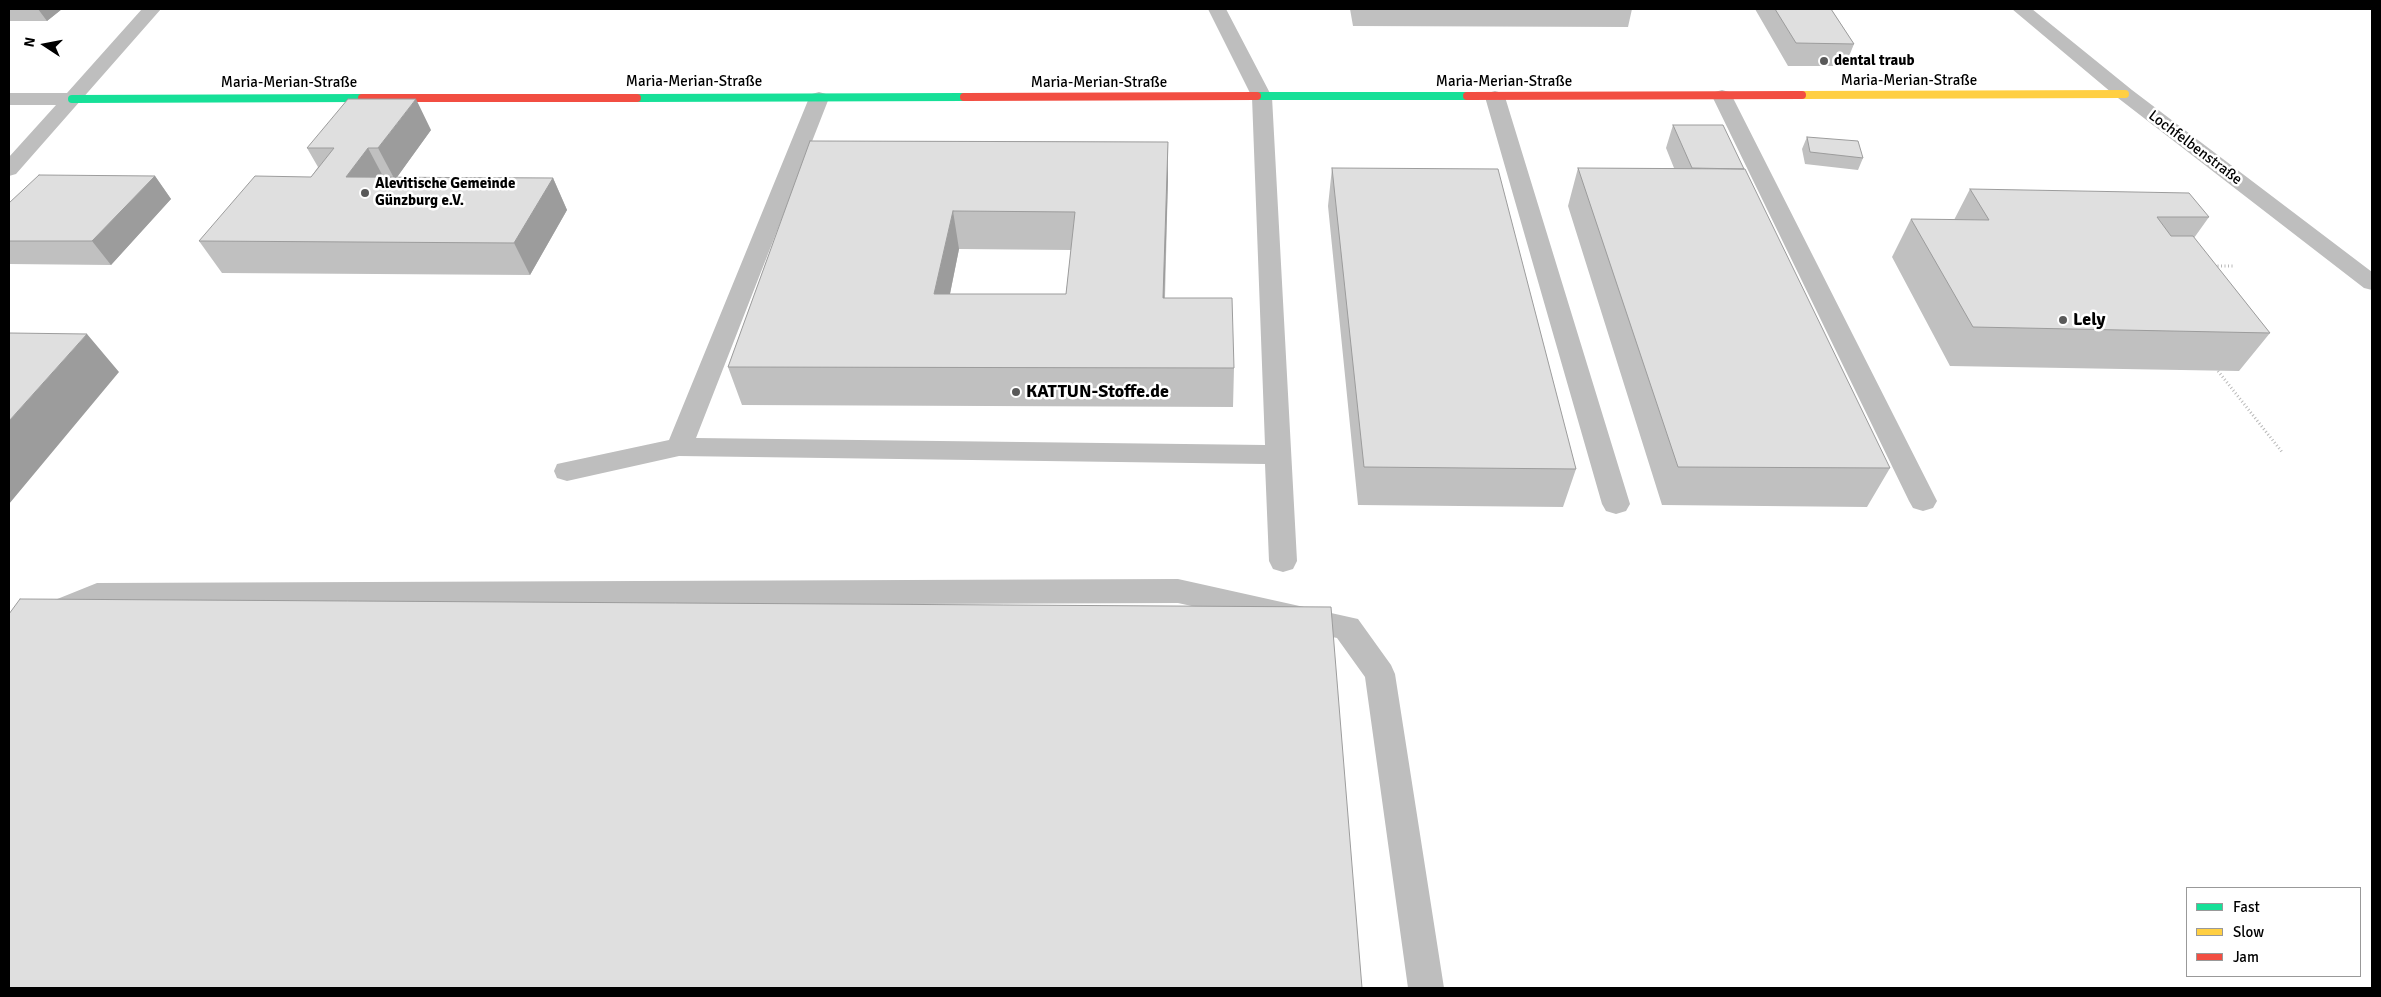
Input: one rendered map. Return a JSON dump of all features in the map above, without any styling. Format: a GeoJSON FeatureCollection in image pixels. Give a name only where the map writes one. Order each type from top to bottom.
{"type":"FeatureCollection","features":[{"type":"Feature","properties":{"kind":"street"},"geometry":{"type":"LineString","coordinates":[[9,170],[152,9]]}},
{"type":"Feature","properties":{"kind":"street"},"geometry":{"type":"LineString","coordinates":[[1217,9],[1262,97],[1283,562]]}},
{"type":"Feature","properties":{"kind":"street","name":"Lochfelbenstraße"},"geometry":{"type":"LineString","coordinates":[[2021,9],[2125,94],[2372,283]]}},
{"type":"Feature","properties":{"kind":"street","name":"Maria-Merian-Straße"},"geometry":{"type":"LineString","coordinates":[[72,99],[2125,94]]}},
{"type":"Feature","properties":{"kind":"street"},"geometry":{"type":"LineString","coordinates":[[1722,96],[1923,501]]}},
{"type":"Feature","properties":{"kind":"street"},"geometry":{"type":"LineString","coordinates":[[1495,97],[1616,504]]}},
{"type":"Feature","properties":{"kind":"street"},"geometry":{"type":"LineString","coordinates":[[678,447],[819,98]]}},
{"type":"Feature","properties":{"kind":"street"},"geometry":{"type":"LineString","coordinates":[[9,99],[72,99]]}},
{"type":"Feature","properties":{"kind":"street"},"geometry":{"type":"LineString","coordinates":[[567,472],[678,447],[1279,456]]}},
{"type":"Feature","properties":{"kind":"street"},"geometry":{"type":"LineString","coordinates":[[9,647],[36,621],[97,595],[1178,592],[1347,628],[1380,674],[1426,988]]}},
{"type":"Feature","properties":{"kind":"path"},"geometry":{"type":"LineString","coordinates":[[2214,266],[2232,266]]}},
{"type":"Feature","properties":{"kind":"path"},"geometry":{"type":"LineString","coordinates":[[2218,371],[2282,452]]}},
{"type":"Feature","properties":{"kind":"building"},"geometry":{"type":"Polygon","coordinates":[[[1775,9],[1831,9],[1854,44],[1796,43],[1775,9]]]}},
{"type":"Feature","properties":{"kind":"building"},"geometry":{"type":"Polygon","coordinates":[[[348,99],[416,99],[378,148],[368,148],[346,177],[553,178],[514,243],[199,241],[255,176],[311,177],[334,148],[307,148],[348,99]]]}},
{"type":"Feature","properties":{"kind":"building"},"geometry":{"type":"Polygon","coordinates":[[[1673,125],[1723,125],[1744,169],[1692,168],[1673,125]]]}},
{"type":"Feature","properties":{"kind":"building"},"geometry":{"type":"Polygon","coordinates":[[[1807,137],[1858,141],[1863,158],[1810,152],[1807,137]]]}},
{"type":"Feature","properties":{"kind":"building"},"geometry":{"type":"Polygon","coordinates":[[[810,141],[1168,142],[1163,298],[1232,298],[1234,368],[728,367],[810,141]],[[953,211],[934,294],[1066,294],[1075,212],[953,211]]]}},
{"type":"Feature","properties":{"kind":"building"},"geometry":{"type":"Polygon","coordinates":[[[1332,168],[1498,169],[1576,469],[1364,467],[1332,168]]]}},
{"type":"Feature","properties":{"kind":"building"},"geometry":{"type":"Polygon","coordinates":[[[1578,168],[1745,169],[1890,468],[1678,467],[1578,168]]]}},
{"type":"Feature","properties":{"kind":"building"},"geometry":{"type":"Polygon","coordinates":[[[39,175],[155,176],[92,241],[9,241],[9,203],[39,175]]]}},
{"type":"Feature","properties":{"kind":"building"},"geometry":{"type":"Polygon","coordinates":[[[1970,189],[2189,193],[2209,217],[2157,217],[2171,236],[2193,236],[2270,333],[1973,327],[1911,219],[1989,220],[1970,189]]]}},
{"type":"Feature","properties":{"kind":"building"},"geometry":{"type":"Polygon","coordinates":[[[9,333],[87,334],[9,421],[9,333]]]}},
{"type":"Feature","properties":{"kind":"building"},"geometry":{"type":"Polygon","coordinates":[[[20,599],[1331,607],[1362,988],[9,988],[9,614],[20,599]]]}},
{"type":"Feature","properties":{"kind":"traffic: fast"},"geometry":{"type":"LineString","coordinates":[[1257,96],[1467,96]]}},
{"type":"Feature","properties":{"kind":"traffic: fast"},"geometry":{"type":"LineString","coordinates":[[637,98],[964,97]]}},
{"type":"Feature","properties":{"kind":"traffic: fast"},"geometry":{"type":"LineString","coordinates":[[72,99],[362,98]]}},
{"type":"Feature","properties":{"kind":"traffic: slow"},"geometry":{"type":"LineString","coordinates":[[1802,95],[2125,94]]}},
{"type":"Feature","properties":{"kind":"traffic: jam"},"geometry":{"type":"LineString","coordinates":[[1467,96],[1802,95]]}},
{"type":"Feature","properties":{"kind":"traffic: jam"},"geometry":{"type":"LineString","coordinates":[[964,97],[1257,96]]}},
{"type":"Feature","properties":{"kind":"traffic: jam"},"geometry":{"type":"LineString","coordinates":[[362,98],[637,98]]}},
{"type":"Feature","properties":{"kind":"place","name":"dental traub"},"geometry":{"type":"Point","coordinates":[1824,61]}},
{"type":"Feature","properties":{"kind":"place","name":"Alevitische Gemeinde Günzburg e.V."},"geometry":{"type":"Point","coordinates":[365,193]}},
{"type":"Feature","properties":{"kind":"place","name":"Lely"},"geometry":{"type":"Point","coordinates":[2063,320]}},
{"type":"Feature","properties":{"kind":"place","name":"KATTUN-Stoffe.de"},"geometry":{"type":"Point","coordinates":[1016,392]}}]}
